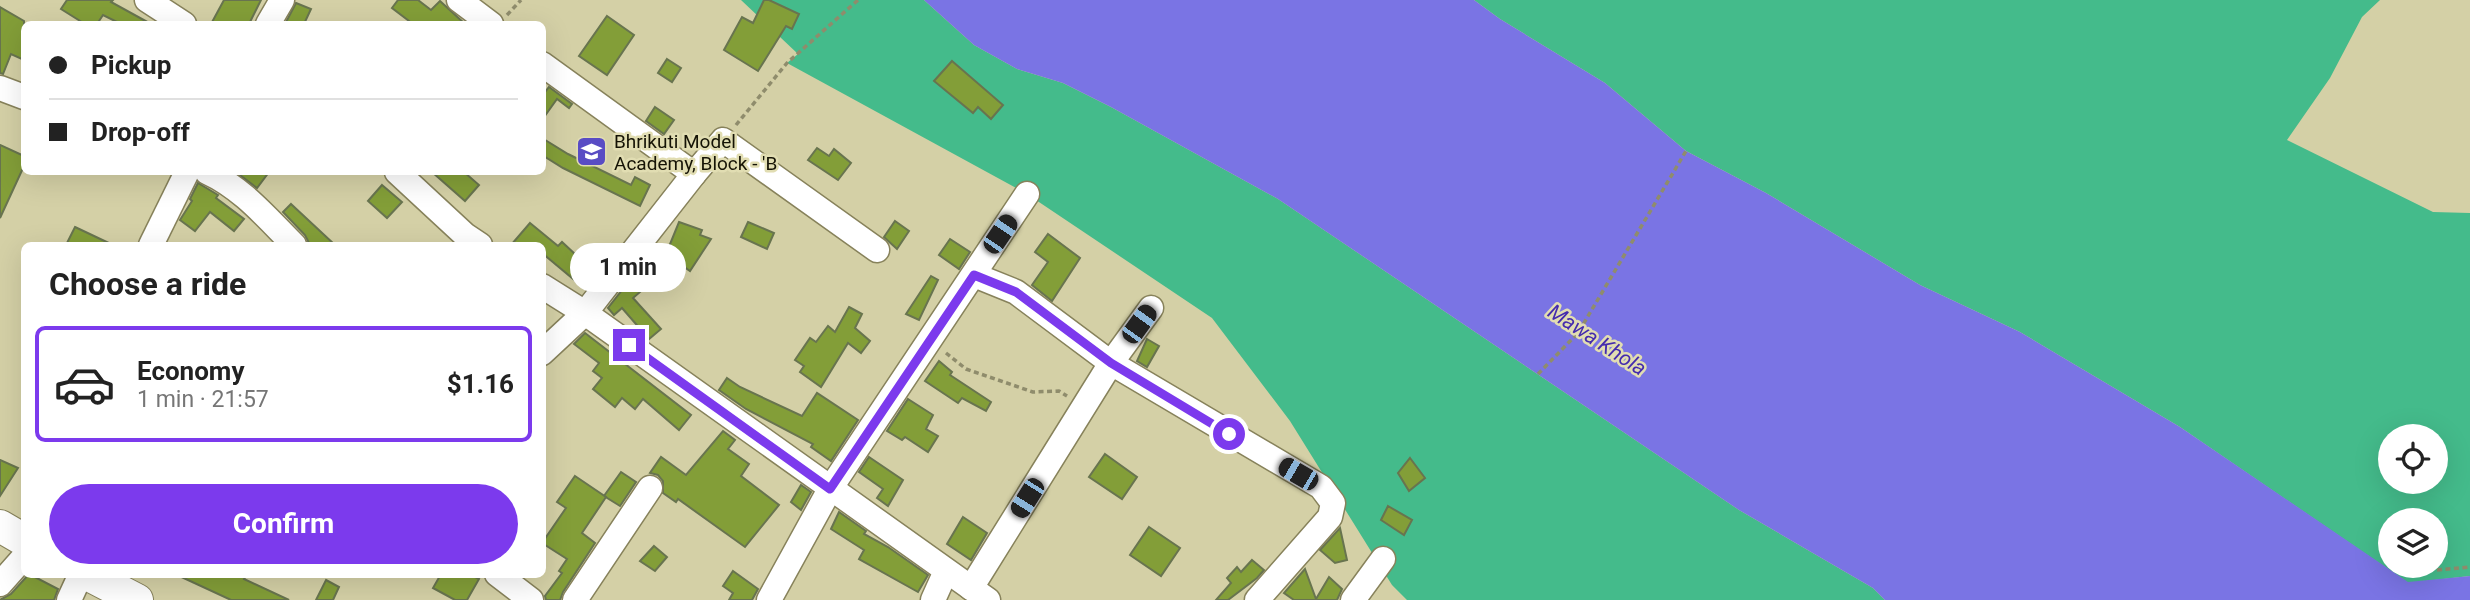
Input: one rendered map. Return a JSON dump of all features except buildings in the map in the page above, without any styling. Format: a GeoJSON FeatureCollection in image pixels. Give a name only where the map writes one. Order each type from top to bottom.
{"type":"FeatureCollection","features":[{"type":"Feature","properties":{"kind":"main road"},"geometry":{"type":"LineString","coordinates":[[95,578],[137,600]]}},
{"type":"Feature","properties":{"kind":"street"},"geometry":{"type":"LineString","coordinates":[[147,0],[179,21]]}},
{"type":"Feature","properties":{"kind":"street"},"geometry":{"type":"LineString","coordinates":[[270,21],[282,0]]}},
{"type":"Feature","properties":{"kind":"street"},"geometry":{"type":"LineString","coordinates":[[459,0],[487,21]]}},
{"type":"Feature","properties":{"kind":"street"},"geometry":{"type":"LineString","coordinates":[[546,67],[694,174]]}},
{"type":"Feature","properties":{"kind":"street"},"geometry":{"type":"LineString","coordinates":[[0,88],[21,96]]}},
{"type":"Feature","properties":{"kind":"street"},"geometry":{"type":"LineString","coordinates":[[546,349],[585,313],[723,140],[877,250]]}},
{"type":"Feature","properties":{"kind":"street"},"geometry":{"type":"LineString","coordinates":[[152,242],[186,175]]}},
{"type":"Feature","properties":{"kind":"street"},"geometry":{"type":"LineString","coordinates":[[214,175],[227,181],[245,195],[290,242]]}},
{"type":"Feature","properties":{"kind":"street"},"geometry":{"type":"LineString","coordinates":[[400,175],[476,242]]}},
{"type":"Feature","properties":{"kind":"street"},"geometry":{"type":"LineString","coordinates":[[769,600],[830,489],[1027,194]]}},
{"type":"Feature","properties":{"kind":"street"},"geometry":{"type":"LineString","coordinates":[[974,275],[1016,292],[1111,363],[1321,487],[1333,503],[1330,517],[1257,600]]}},
{"type":"Feature","properties":{"kind":"street"},"geometry":{"type":"LineString","coordinates":[[546,289],[585,313],[979,594],[1083,408],[1111,363],[1151,308]]}},
{"type":"Feature","properties":{"kind":"street"},"geometry":{"type":"LineString","coordinates":[[575,600],[650,488]]}},
{"type":"Feature","properties":{"kind":"street"},"geometry":{"type":"LineString","coordinates":[[0,584],[18,536]]}},
{"type":"Feature","properties":{"kind":"street"},"geometry":{"type":"LineString","coordinates":[[1353,600],[1383,559]]}},
{"type":"Feature","properties":{"kind":"street"},"geometry":{"type":"LineString","coordinates":[[933,600],[946,571]]}},
{"type":"Feature","properties":{"kind":"street"},"geometry":{"type":"LineString","coordinates":[[69,600],[78,578]]}},
{"type":"Feature","properties":{"kind":"street"},"geometry":{"type":"LineString","coordinates":[[502,578],[531,600]]}},
{"type":"Feature","properties":{"kind":"path"},"geometry":{"type":"LineString","coordinates":[[723,140],[787,63],[858,0]]}},
{"type":"Feature","properties":{"kind":"path"},"geometry":{"type":"LineString","coordinates":[[1538,374],[1578,333],[1686,151]]}},
{"type":"Feature","properties":{"kind":"path"},"geometry":{"type":"LineString","coordinates":[[930,340],[966,369],[1032,392],[1059,391],[1083,408]]}},
{"type":"Feature","properties":{"kind":"path"},"geometry":{"type":"LineString","coordinates":[[2448,569],[2470,567]]}},
{"type":"Feature","properties":{"kind":"green space"},"geometry":{"type":"Polygon","coordinates":[[[741,0],[924,0],[974,45],[1017,69],[1063,83],[1111,107],[1278,199],[1739,510],[1873,588],[1885,600],[1407,600],[1392,585],[1290,421],[1212,318],[1027,194],[787,63],[798,54],[741,0]]]}},
{"type":"Feature","properties":{"kind":"green space"},"geometry":{"type":"Polygon","coordinates":[[[1474,0],[2380,0],[2362,17],[2330,78],[2287,140],[2433,212],[2470,213],[2470,576],[2408,583],[2401,578],[2448,578],[2448,508],[2378,508],[2378,562],[2180,427],[2020,332],[1920,285],[1766,193],[1686,151],[1605,83],[1500,19],[1474,0]]]}},
{"type":"Feature","properties":{"kind":"water","name":"Mawa Khola"},"geometry":{"type":"Polygon","coordinates":[[[924,0],[1474,0],[1500,19],[1605,83],[1686,151],[1766,193],[1920,285],[2020,332],[2180,427],[2378,562],[2378,578],[2402,578],[2408,582],[2470,576],[2470,600],[1885,600],[1873,588],[1739,510],[1278,199],[1111,107],[1063,83],[1017,69],[974,45],[924,0]]]}},
{"type":"Feature","properties":{"kind":"place","name":"Bhrikuti Model Academy, Block - 'B"},"geometry":{"type":"Point","coordinates":[591,152]}},
{"type":"Feature","properties":{"kind":"route"},"geometry":{"type":"LineString","coordinates":[[629,345],[830,489],[974,275],[1016,292],[1111,363],[1229,434]]}}]}
